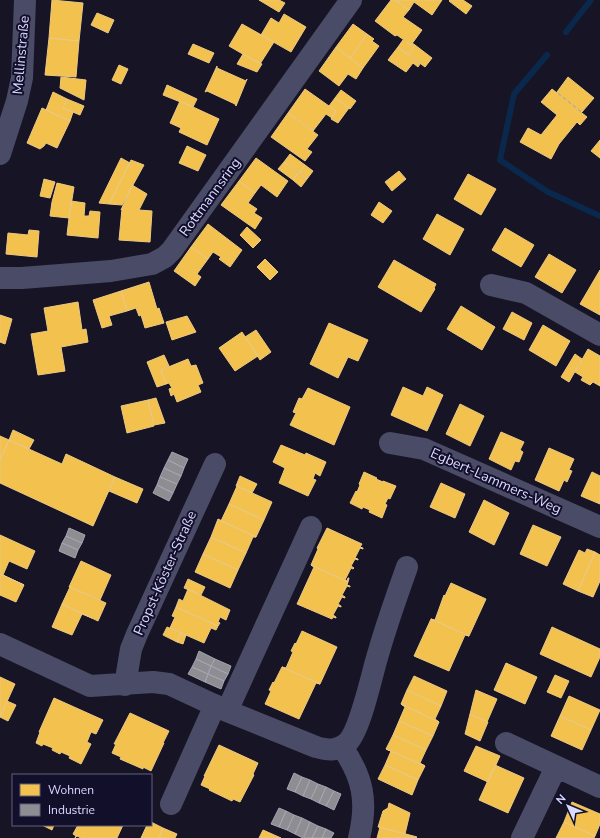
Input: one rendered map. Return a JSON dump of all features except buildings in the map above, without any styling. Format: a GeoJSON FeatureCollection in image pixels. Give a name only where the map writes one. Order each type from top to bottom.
{"type":"FeatureCollection","features":[{"type":"Feature","properties":{"kind":"street","name":"Mellinstraße"},"geometry":{"type":"LineString","coordinates":[[0,154],[17,101],[22,78],[25,0]]}},
{"type":"Feature","properties":{"kind":"street","name":"Rottmannsring"},"geometry":{"type":"LineString","coordinates":[[0,278],[22,278],[111,271],[152,264],[165,257],[172,250],[351,0]]}},
{"type":"Feature","properties":{"kind":"street"},"geometry":{"type":"LineString","coordinates":[[491,286],[526,293],[600,335]]}},
{"type":"Feature","properties":{"kind":"street","name":"Egbert-Lammers-Weg"},"geometry":{"type":"LineString","coordinates":[[390,443],[424,449],[600,527]]}},
{"type":"Feature","properties":{"kind":"street","name":"Propst-Köster-Straße"},"geometry":{"type":"LineString","coordinates":[[125,685],[134,641],[215,464]]}},
{"type":"Feature","properties":{"kind":"street"},"geometry":{"type":"LineString","coordinates":[[171,804],[221,708],[311,527]]}},
{"type":"Feature","properties":{"kind":"street"},"geometry":{"type":"LineString","coordinates":[[0,644],[90,686],[125,685],[153,682],[169,684],[221,708],[316,747],[327,750],[335,750],[348,742],[356,730],[379,651],[407,567]]}},
{"type":"Feature","properties":{"kind":"street"},"geometry":{"type":"LineString","coordinates":[[506,743],[600,787]]}},
{"type":"Feature","properties":{"kind":"street"},"geometry":{"type":"LineString","coordinates":[[342,747],[352,762],[361,783],[364,812],[359,838]]}},
{"type":"Feature","properties":{"kind":"street"},"geometry":{"type":"LineString","coordinates":[[522,838],[556,767]]}},
{"type":"Feature","properties":{"kind":"waterway"},"geometry":{"type":"LineString","coordinates":[[566,32],[591,0]]}},
{"type":"Feature","properties":{"kind":"waterway"},"geometry":{"type":"LineString","coordinates":[[547,55],[514,94],[500,160],[548,192],[600,216]]}}]}
